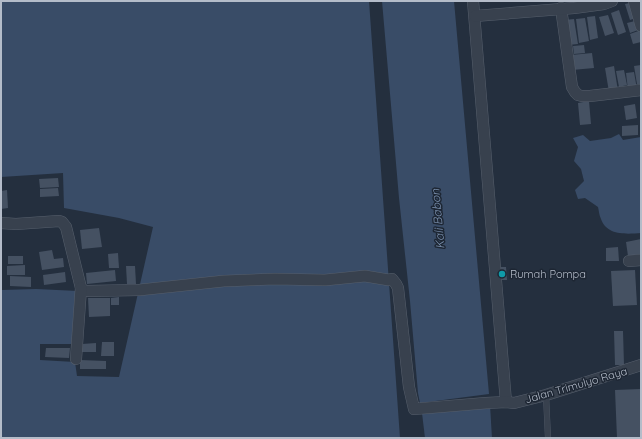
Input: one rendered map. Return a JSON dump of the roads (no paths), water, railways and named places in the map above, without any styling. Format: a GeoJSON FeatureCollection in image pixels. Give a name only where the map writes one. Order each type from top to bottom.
{"type":"FeatureCollection","features":[{"type":"Feature","properties":{"kind":"street"},"geometry":{"type":"LineString","coordinates":[[474,1],[506,402]]}},
{"type":"Feature","properties":{"kind":"street"},"geometry":{"type":"LineString","coordinates":[[475,16],[574,8],[604,4],[612,1]]}},
{"type":"Feature","properties":{"kind":"street"},"geometry":{"type":"LineString","coordinates":[[634,1],[641,26]]}},
{"type":"Feature","properties":{"kind":"street"},"geometry":{"type":"LineString","coordinates":[[561,8],[572,87],[575,92],[578,95],[590,96],[641,90]]}},
{"type":"Feature","properties":{"kind":"street"},"geometry":{"type":"LineString","coordinates":[[1,223],[16,224],[59,221],[66,227],[81,288],[76,359]]}},
{"type":"Feature","properties":{"kind":"street"},"geometry":{"type":"LineString","coordinates":[[629,261],[641,260]]}},
{"type":"Feature","properties":{"kind":"street","name":"Jalan Trimulyo Raya"},"geometry":{"type":"LineString","coordinates":[[81,288],[87,291],[139,290],[224,281],[275,279],[325,280],[366,276],[389,280],[392,279],[398,288],[409,387],[414,409],[486,403],[514,403],[546,395],[641,365]]}},
{"type":"Feature","properties":{"kind":"lane"},"geometry":{"type":"LineString","coordinates":[[546,395],[548,438]]}},
{"type":"Feature","properties":{"kind":"water"},"geometry":{"type":"Polygon","coordinates":[[[1,1],[369,1],[400,438],[1,438],[1,266],[2,290],[36,289],[78,291],[74,344],[40,344],[40,360],[75,362],[77,376],[119,377],[153,227],[119,218],[64,208],[63,173],[1,177],[1,1]]]}},
{"type":"Feature","properties":{"kind":"water","name":"Kali Babon"},"geometry":{"type":"Polygon","coordinates":[[[382,1],[454,1],[489,394],[420,403],[399,198],[382,1]]]}},
{"type":"Feature","properties":{"kind":"water"},"geometry":{"type":"Polygon","coordinates":[[[619,134],[623,140],[641,137],[641,233],[618,233],[608,228],[604,225],[601,219],[598,207],[585,198],[578,199],[575,190],[584,181],[581,169],[574,161],[578,147],[573,138],[583,135],[590,141],[611,138],[619,134]]]}},
{"type":"Feature","properties":{"kind":"water"},"geometry":{"type":"Polygon","coordinates":[[[490,405],[492,438],[425,438],[422,413],[490,405]]]}},
{"type":"Feature","properties":{"kind":"place","name":"Rumah Pompa"},"geometry":{"type":"Point","coordinates":[502,274]}}]}
